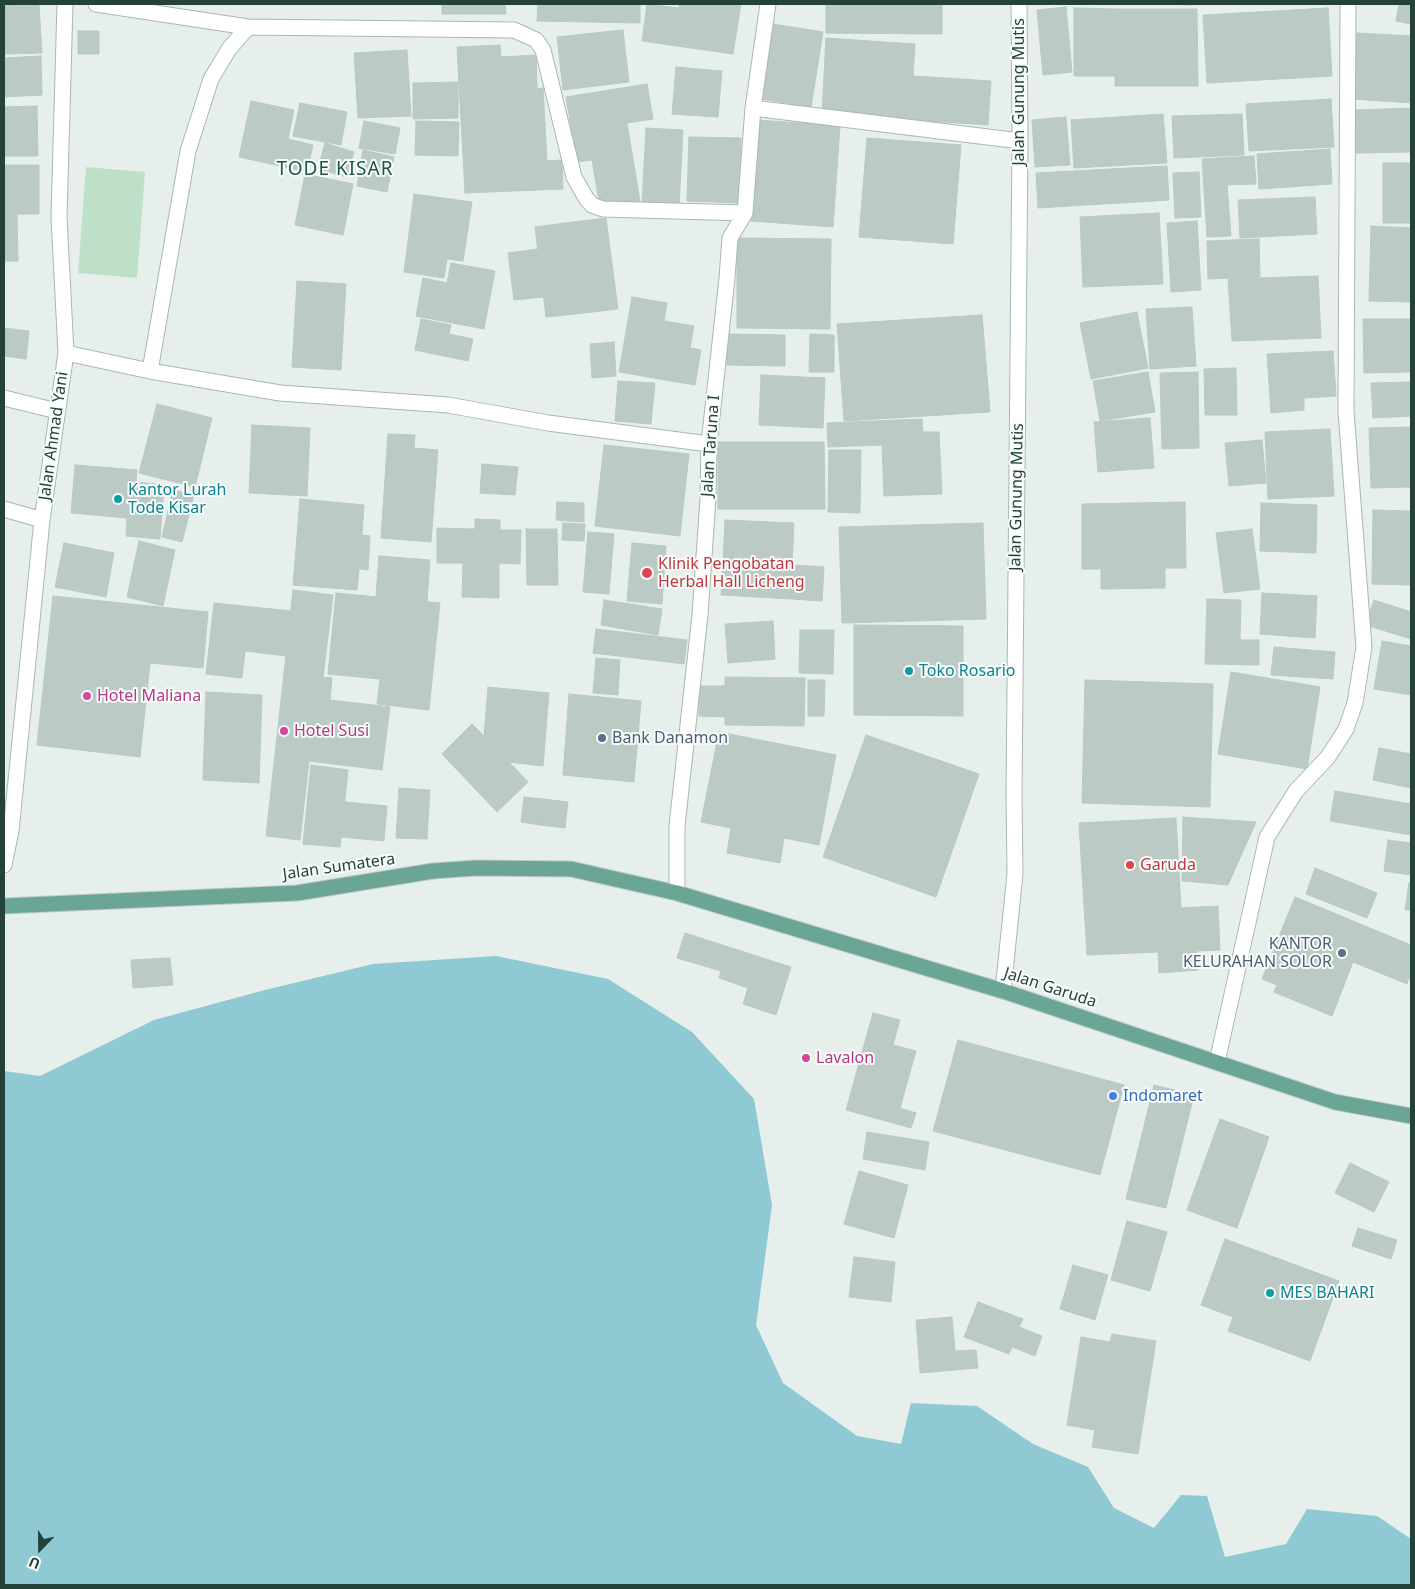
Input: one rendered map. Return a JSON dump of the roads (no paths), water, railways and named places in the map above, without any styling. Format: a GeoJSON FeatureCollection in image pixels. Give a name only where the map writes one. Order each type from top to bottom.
{"type":"FeatureCollection","features":[{"type":"Feature","properties":{"kind":"main road","name":"Jalan Sumatera"},"geometry":{"type":"LineString","coordinates":[[4,906],[297,893],[433,871],[476,868],[571,869],[677,893]]}},
{"type":"Feature","properties":{"kind":"main road","name":"Jalan Garuda"},"geometry":{"type":"LineString","coordinates":[[677,893],[1003,990],[1335,1102],[1411,1116]]}},
{"type":"Feature","properties":{"kind":"street","name":"Jalan Ahmad Yani"},"geometry":{"type":"LineString","coordinates":[[4,865],[11,831],[42,520],[66,353],[59,217],[65,4]]}},
{"type":"Feature","properties":{"kind":"street"},"geometry":{"type":"LineString","coordinates":[[96,4],[248,27],[514,30],[536,40],[543,50],[574,177],[586,198],[592,204],[603,210],[744,213]]}},
{"type":"Feature","properties":{"kind":"street","name":"Jalan Taruna I"},"geometry":{"type":"LineString","coordinates":[[677,893],[677,826],[700,615],[708,498],[709,444],[730,238],[744,213],[753,108],[768,4]]}},
{"type":"Feature","properties":{"kind":"street","name":"Jalan Gunung Mutis"},"geometry":{"type":"LineString","coordinates":[[1003,990],[1015,874],[1014,785],[1020,140],[1019,4]]}},
{"type":"Feature","properties":{"kind":"street"},"geometry":{"type":"LineString","coordinates":[[1217,1062],[1267,837],[1296,791],[1328,757],[1346,729],[1355,703],[1364,647],[1346,411],[1348,4]]}},
{"type":"Feature","properties":{"kind":"street"},"geometry":{"type":"LineString","coordinates":[[150,371],[188,151],[211,79],[228,48],[248,27]]}},
{"type":"Feature","properties":{"kind":"street"},"geometry":{"type":"LineString","coordinates":[[753,108],[1020,140]]}},
{"type":"Feature","properties":{"kind":"street"},"geometry":{"type":"LineString","coordinates":[[66,353],[150,371],[280,392],[448,405],[548,423],[709,444]]}},
{"type":"Feature","properties":{"kind":"street"},"geometry":{"type":"LineString","coordinates":[[4,398],[57,412]]}},
{"type":"Feature","properties":{"kind":"street"},"geometry":{"type":"LineString","coordinates":[[4,509],[42,520]]}},
{"type":"Feature","properties":{"kind":"water"},"geometry":{"type":"Polygon","coordinates":[[[496,956],[608,979],[692,1032],[754,1099],[772,1205],[756,1325],[783,1383],[857,1436],[901,1444],[911,1403],[977,1406],[1033,1444],[1088,1467],[1114,1508],[1154,1528],[1181,1495],[1207,1496],[1225,1557],[1286,1544],[1307,1509],[1377,1516],[1411,1539],[1411,1585],[4,1585],[4,1071],[40,1076],[154,1020],[265,990],[373,964],[496,956]]]}},
{"type":"Feature","properties":{"kind":"place","name":"Kantor Lurah Tode Kisar"},"geometry":{"type":"Point","coordinates":[118,499]}},
{"type":"Feature","properties":{"kind":"place","name":"Klinik Pengobatan Herbal Hall Licheng"},"geometry":{"type":"Point","coordinates":[647,573]}},
{"type":"Feature","properties":{"kind":"place","name":"Toko Rosario"},"geometry":{"type":"Point","coordinates":[909,671]}},
{"type":"Feature","properties":{"kind":"place","name":"Hotel Maliana"},"geometry":{"type":"Point","coordinates":[87,696]}},
{"type":"Feature","properties":{"kind":"place","name":"Hotel Susi"},"geometry":{"type":"Point","coordinates":[284,731]}},
{"type":"Feature","properties":{"kind":"place","name":"Bank Danamon"},"geometry":{"type":"Point","coordinates":[602,738]}},
{"type":"Feature","properties":{"kind":"place","name":"Garuda"},"geometry":{"type":"Point","coordinates":[1130,865]}},
{"type":"Feature","properties":{"kind":"place","name":"KANTOR KELURAHAN SOLOR"},"geometry":{"type":"Point","coordinates":[1342,953]}},
{"type":"Feature","properties":{"kind":"place","name":"Lavalon"},"geometry":{"type":"Point","coordinates":[806,1058]}},
{"type":"Feature","properties":{"kind":"place","name":"Indomaret"},"geometry":{"type":"Point","coordinates":[1113,1096]}},
{"type":"Feature","properties":{"kind":"place","name":"MES BAHARI"},"geometry":{"type":"Point","coordinates":[1270,1293]}},
{"type":"Feature","properties":{"kind":"district","name":"TODE KISAR"},"geometry":{"type":"Point","coordinates":[335,170]}}]}
